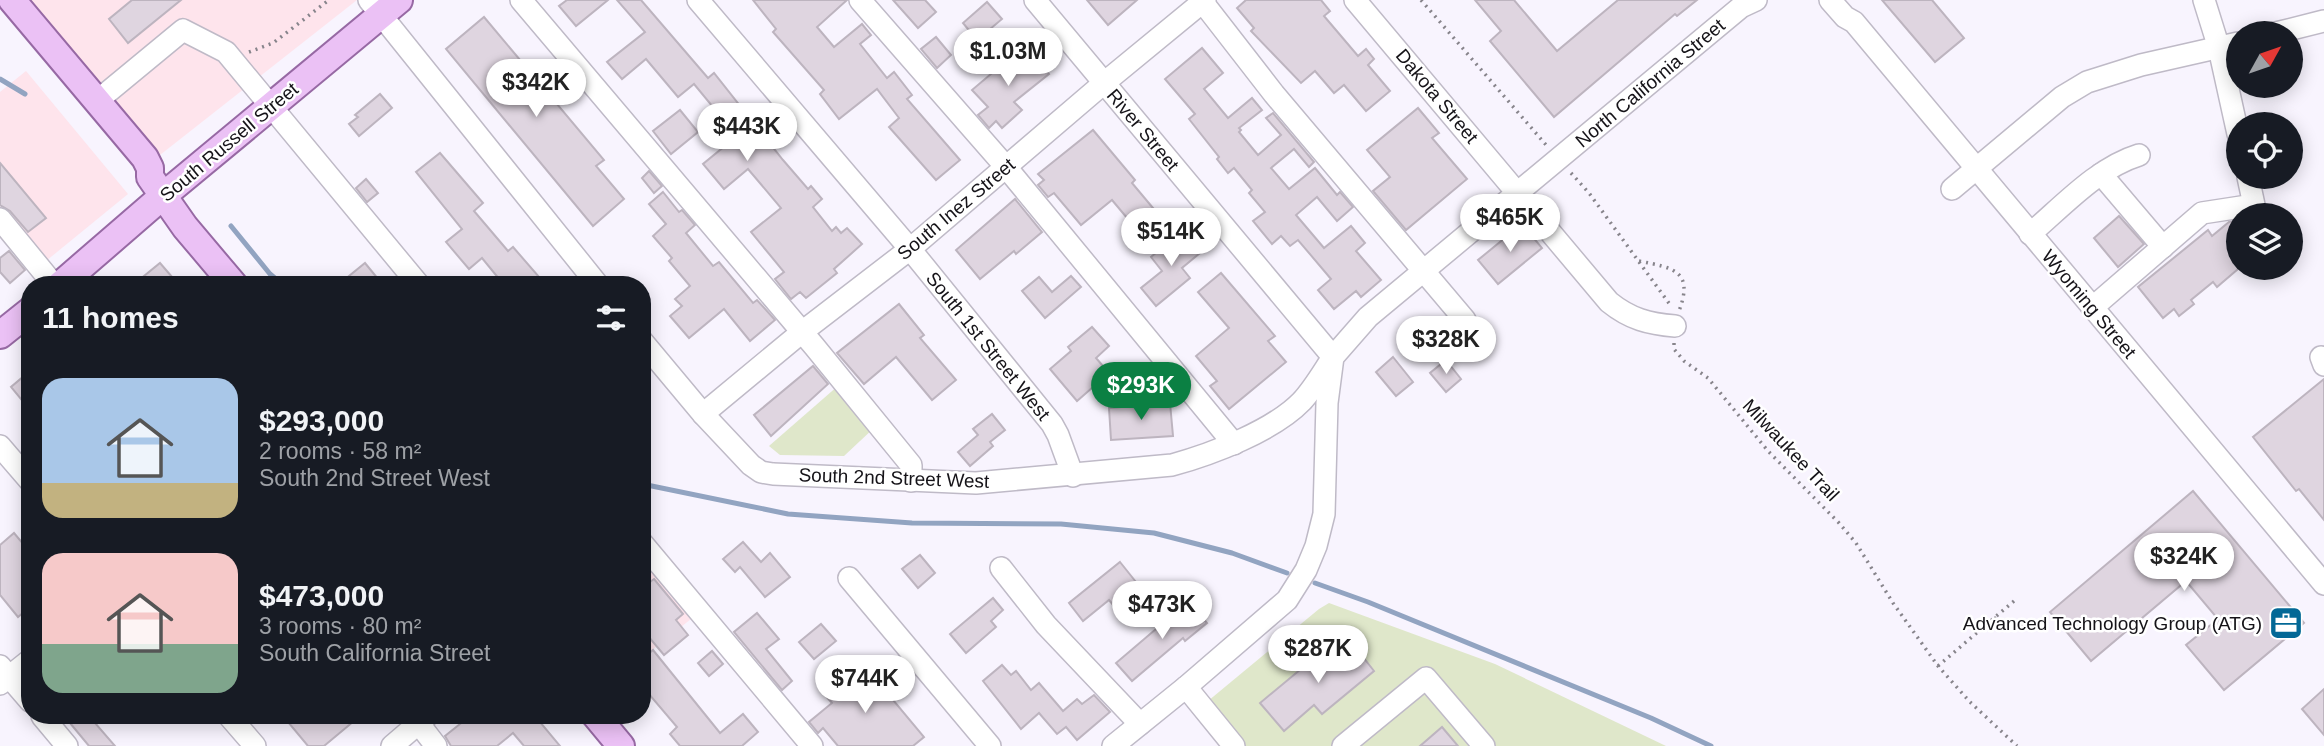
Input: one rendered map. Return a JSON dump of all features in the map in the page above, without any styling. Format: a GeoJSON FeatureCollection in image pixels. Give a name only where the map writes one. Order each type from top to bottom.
{"type":"FeatureCollection","features":[{"type":"Feature","properties":{"kind":"main road"},"geometry":{"type":"LineString","coordinates":[[12,0],[145,158],[157,186],[185,227],[226,276]]}},
{"type":"Feature","properties":{"kind":"main road","name":"South Russell Street"},"geometry":{"type":"LineString","coordinates":[[69,276],[157,186],[271,106],[383,5]]}},
{"type":"Feature","properties":{"kind":"main road"},"geometry":{"type":"LineString","coordinates":[[0,10],[133,170],[157,186]]}},
{"type":"Feature","properties":{"kind":"main road"},"geometry":{"type":"LineString","coordinates":[[0,335],[21,318]]}},
{"type":"Feature","properties":{"kind":"main road"},"geometry":{"type":"LineString","coordinates":[[603,724],[621,746]]}},
{"type":"Feature","properties":{"kind":"street"},"geometry":{"type":"LineString","coordinates":[[521,0],[911,465],[911,481]]}},
{"type":"Feature","properties":{"kind":"street","name":"South 1st Street West"},"geometry":{"type":"LineString","coordinates":[[698,0],[910,250],[1052,424],[1073,475]]}},
{"type":"Feature","properties":{"kind":"street"},"geometry":{"type":"LineString","coordinates":[[860,0],[1006,167],[1234,444]]}},
{"type":"Feature","properties":{"kind":"street","name":"River Street"},"geometry":{"type":"LineString","coordinates":[[1035,0],[1334,357]]}},
{"type":"Feature","properties":{"kind":"street","name":"Dakota Street"},"geometry":{"type":"LineString","coordinates":[[1355,0],[1609,302],[1623,314],[1649,324],[1676,320]]}},
{"type":"Feature","properties":{"kind":"street","name":"Wyoming Street"},"geometry":{"type":"LineString","coordinates":[[1830,0],[1845,17],[1854,22],[2324,584]]}},
{"type":"Feature","properties":{"kind":"street","name":"Wyoming Street"},"geometry":{"type":"LineString","coordinates":[[1846,0],[1853,13],[1854,22]]}},
{"type":"Feature","properties":{"kind":"street"},"geometry":{"type":"LineString","coordinates":[[2204,0],[2226,40]]}},
{"type":"Feature","properties":{"kind":"street"},"geometry":{"type":"LineString","coordinates":[[1203,1],[1274,94],[1465,320]]}},
{"type":"Feature","properties":{"kind":"street","name":"South Inez Street"},"geometry":{"type":"LineString","coordinates":[[703,414],[802,332],[910,250],[1203,1]]}},
{"type":"Feature","properties":{"kind":"street","name":"North California Street"},"geometry":{"type":"LineString","coordinates":[[1423,271],[1748,2]]}},
{"type":"Feature","properties":{"kind":"street"},"geometry":{"type":"LineString","coordinates":[[383,5],[591,276]]}},
{"type":"Feature","properties":{"kind":"street"},"geometry":{"type":"LineString","coordinates":[[2303,26],[2324,21]]}},
{"type":"Feature","properties":{"kind":"street"},"geometry":{"type":"LineString","coordinates":[[97,101],[183,30],[226,52],[412,276]]}},
{"type":"Feature","properties":{"kind":"street"},"geometry":{"type":"LineString","coordinates":[[1952,189],[2062,97],[2087,82],[2141,65],[2226,46]]}},
{"type":"Feature","properties":{"kind":"street"},"geometry":{"type":"LineString","coordinates":[[2030,234],[2101,174],[2123,159],[2139,155]]}},
{"type":"Feature","properties":{"kind":"street"},"geometry":{"type":"LineString","coordinates":[[2101,174],[2163,247]]}},
{"type":"Feature","properties":{"kind":"street"},"geometry":{"type":"LineString","coordinates":[[2092,308],[2202,213],[2254,205],[2251,189]]}},
{"type":"Feature","properties":{"kind":"street"},"geometry":{"type":"LineString","coordinates":[[0,219],[47,276]]}},
{"type":"Feature","properties":{"kind":"street","name":"South 2nd Street West"},"geometry":{"type":"LineString","coordinates":[[651,352],[703,414],[751,465],[761,472],[976,483],[1172,465],[1234,444],[1290,411],[1303,400],[1334,357],[1368,317],[1423,271]]}},
{"type":"Feature","properties":{"kind":"street"},"geometry":{"type":"LineString","coordinates":[[1113,746],[1287,600],[1306,570],[1316,546],[1324,514],[1326,403],[1334,357]]}},
{"type":"Feature","properties":{"kind":"street"},"geometry":{"type":"LineString","coordinates":[[0,446],[21,470]]}},
{"type":"Feature","properties":{"kind":"street"},"geometry":{"type":"LineString","coordinates":[[651,554],[812,746]]}},
{"type":"Feature","properties":{"kind":"street"},"geometry":{"type":"LineString","coordinates":[[1001,568],[1046,625],[1140,724]]}},
{"type":"Feature","properties":{"kind":"street"},"geometry":{"type":"LineString","coordinates":[[849,578],[990,746]]}},
{"type":"Feature","properties":{"kind":"street"},"geometry":{"type":"LineString","coordinates":[[21,665],[3,676],[21,693]]}},
{"type":"Feature","properties":{"kind":"street"},"geometry":{"type":"LineString","coordinates":[[1343,746],[1426,678],[1484,746]]}},
{"type":"Feature","properties":{"kind":"street"},"geometry":{"type":"LineString","coordinates":[[1186,687],[1234,746]]}},
{"type":"Feature","properties":{"kind":"street"},"geometry":{"type":"LineString","coordinates":[[49,724],[67,746]]}},
{"type":"Feature","properties":{"kind":"street"},"geometry":{"type":"LineString","coordinates":[[236,724],[255,746]]}},
{"type":"Feature","properties":{"kind":"street"},"geometry":{"type":"LineString","coordinates":[[391,746],[413,724]]}},
{"type":"Feature","properties":{"kind":"street"},"geometry":{"type":"LineString","coordinates":[[423,724],[436,746]]}},
{"type":"Feature","properties":{"kind":"path"},"geometry":{"type":"LineString","coordinates":[[249,51],[273,43],[329,0]]}},
{"type":"Feature","properties":{"kind":"path","name":"Milwaukee Trail"},"geometry":{"type":"LineString","coordinates":[[1421,0],[1589,193],[1639,261],[1676,320],[1674,349],[1708,378],[1768,450],[1856,543],[1893,603],[1938,666],[1970,702],[2017,746]]}},
{"type":"Feature","properties":{"kind":"path"},"geometry":{"type":"LineString","coordinates":[[1639,261],[1674,271],[1683,278],[1686,292],[1676,320]]}},
{"type":"Feature","properties":{"kind":"path"},"geometry":{"type":"LineString","coordinates":[[1938,666],[2014,601]]}},
{"type":"Feature","properties":{"kind":"path"},"geometry":{"type":"LineString","coordinates":[[1994,618],[2023,626]]}},
{"type":"Feature","properties":{"kind":"shaded area"},"geometry":{"type":"Polygon","coordinates":[[[27,0],[357,0],[160,155],[27,0]]]}},
{"type":"Feature","properties":{"kind":"shaded area"},"geometry":{"type":"Polygon","coordinates":[[[26,71],[128,194],[46,261],[0,205],[0,92],[26,71]]]}},
{"type":"Feature","properties":{"kind":"shaded area"},"geometry":{"type":"Polygon","coordinates":[[[651,561],[696,615],[651,651],[651,561]]]}},
{"type":"Feature","properties":{"kind":"green space"},"geometry":{"type":"Polygon","coordinates":[[[839,385],[875,427],[844,456],[780,455],[769,446],[839,385]]]}},
{"type":"Feature","properties":{"kind":"green space"},"geometry":{"type":"Polygon","coordinates":[[[1329,603],[1495,664],[1666,746],[1245,746],[1208,701],[1329,603]]]}},
{"type":"Feature","properties":{"kind":"building"},"geometry":{"type":"Polygon","coordinates":[[[132,0],[181,0],[128,43],[109,19],[132,0]]]}},
{"type":"Feature","properties":{"kind":"building"},"geometry":{"type":"Polygon","coordinates":[[[567,0],[608,0],[576,26],[559,6],[567,0]]]}},
{"type":"Feature","properties":{"kind":"building"},"geometry":{"type":"Polygon","coordinates":[[[617,0],[641,0],[708,78],[714,73],[783,160],[808,189],[811,186],[822,199],[813,207],[832,231],[836,227],[841,233],[847,228],[862,244],[834,269],[837,273],[806,298],[800,292],[791,299],[775,279],[784,272],[751,232],[781,208],[748,169],[724,189],[703,164],[737,136],[694,84],[678,97],[646,59],[622,79],[607,62],[645,32],[617,0]]]}},
{"type":"Feature","properties":{"kind":"building"},"geometry":{"type":"Polygon","coordinates":[[[753,0],[847,0],[817,27],[834,47],[862,24],[871,35],[860,44],[887,78],[894,72],[912,95],[907,99],[960,160],[936,180],[889,127],[899,118],[877,89],[839,119],[820,94],[824,90],[773,32],[776,29],[753,0]]]}},
{"type":"Feature","properties":{"kind":"building"},"geometry":{"type":"Polygon","coordinates":[[[893,0],[925,0],[936,12],[918,28],[893,0]]]}},
{"type":"Feature","properties":{"kind":"building"},"geometry":{"type":"Polygon","coordinates":[[[1087,0],[1137,0],[1108,25],[1087,0]]]}},
{"type":"Feature","properties":{"kind":"building"},"geometry":{"type":"Polygon","coordinates":[[[1246,0],[1321,0],[1330,11],[1324,16],[1358,56],[1366,49],[1374,59],[1368,65],[1390,91],[1366,111],[1344,85],[1334,93],[1315,71],[1301,83],[1251,31],[1254,28],[1237,8],[1246,0]]]}},
{"type":"Feature","properties":{"kind":"building"},"geometry":{"type":"Polygon","coordinates":[[[1475,0],[1514,0],[1557,51],[1618,0],[1697,0],[1677,16],[1675,14],[1554,117],[1490,41],[1501,31],[1475,0]]]}},
{"type":"Feature","properties":{"kind":"building"},"geometry":{"type":"Polygon","coordinates":[[[1882,0],[1932,0],[1964,38],[1935,62],[1882,0]]]}},
{"type":"Feature","properties":{"kind":"building"},"geometry":{"type":"Polygon","coordinates":[[[987,2],[1002,19],[977,40],[963,23],[987,2]]]}},
{"type":"Feature","properties":{"kind":"building"},"geometry":{"type":"Polygon","coordinates":[[[484,17],[604,160],[596,166],[624,199],[593,226],[446,49],[484,17]]]}},
{"type":"Feature","properties":{"kind":"building"},"geometry":{"type":"Polygon","coordinates":[[[936,37],[951,55],[937,68],[921,49],[936,37]]]}},
{"type":"Feature","properties":{"kind":"building"},"geometry":{"type":"Polygon","coordinates":[[[1202,48],[1223,73],[1204,89],[1228,118],[1252,98],[1262,110],[1239,128],[1239,132],[1258,155],[1281,135],[1266,118],[1273,113],[1314,162],[1309,167],[1294,149],[1271,168],[1289,189],[1315,168],[1337,195],[1340,192],[1353,207],[1337,221],[1317,197],[1296,215],[1324,248],[1351,226],[1365,243],[1356,251],[1381,280],[1361,297],[1356,291],[1334,309],[1318,290],[1331,279],[1298,240],[1290,246],[1281,236],[1272,244],[1253,221],[1265,212],[1249,193],[1252,190],[1234,168],[1228,173],[1217,159],[1219,157],[1189,119],[1195,114],[1165,79],[1202,48]]]}},
{"type":"Feature","properties":{"kind":"building"},"geometry":{"type":"Polygon","coordinates":[[[1017,52],[1024,61],[1033,54],[1049,74],[1014,102],[1022,110],[1002,128],[996,121],[989,128],[978,115],[988,107],[972,90],[1017,52]]]}},
{"type":"Feature","properties":{"kind":"building"},"geometry":{"type":"Polygon","coordinates":[[[380,94],[392,108],[359,136],[349,124],[358,117],[355,115],[380,94]]]}},
{"type":"Feature","properties":{"kind":"building"},"geometry":{"type":"Polygon","coordinates":[[[1418,108],[1439,133],[1432,138],[1467,179],[1406,230],[1373,191],[1390,177],[1367,150],[1418,108]]]}},
{"type":"Feature","properties":{"kind":"building"},"geometry":{"type":"Polygon","coordinates":[[[680,110],[698,132],[671,154],[653,131],[680,110]]]}},
{"type":"Feature","properties":{"kind":"building"},"geometry":{"type":"Polygon","coordinates":[[[1093,130],[1135,180],[1132,183],[1158,214],[1138,231],[1112,200],[1081,225],[1054,193],[1048,197],[1038,185],[1044,180],[1038,174],[1093,130]]]}},
{"type":"Feature","properties":{"kind":"building"},"geometry":{"type":"Polygon","coordinates":[[[440,153],[483,203],[474,211],[508,251],[513,247],[538,276],[497,276],[482,258],[469,269],[446,242],[462,229],[416,172],[440,153]]]}},
{"type":"Feature","properties":{"kind":"building"},"geometry":{"type":"Polygon","coordinates":[[[0,163],[46,218],[28,232],[10,211],[0,205],[0,163]]]}},
{"type":"Feature","properties":{"kind":"building"},"geometry":{"type":"Polygon","coordinates":[[[649,171],[662,186],[654,193],[642,178],[649,171]]]}},
{"type":"Feature","properties":{"kind":"building"},"geometry":{"type":"Polygon","coordinates":[[[366,179],[378,193],[367,202],[356,188],[366,179]]]}},
{"type":"Feature","properties":{"kind":"building"},"geometry":{"type":"Polygon","coordinates":[[[663,192],[679,212],[682,210],[695,225],[686,233],[713,266],[719,262],[753,303],[757,300],[775,320],[750,341],[724,309],[689,338],[670,316],[682,306],[675,299],[690,286],[669,261],[672,258],[653,236],[666,224],[649,204],[663,192]]]}},
{"type":"Feature","properties":{"kind":"building"},"geometry":{"type":"Polygon","coordinates":[[[1015,199],[1042,232],[980,279],[956,250],[1015,199]]]}},
{"type":"Feature","properties":{"kind":"building"},"geometry":{"type":"Polygon","coordinates":[[[2119,216],[2144,244],[2118,267],[2094,238],[2119,216]]]}},
{"type":"Feature","properties":{"kind":"building"},"geometry":{"type":"Polygon","coordinates":[[[1522,224],[1542,248],[1498,284],[1478,260],[1522,224]]]}},
{"type":"Feature","properties":{"kind":"building"},"geometry":{"type":"Polygon","coordinates":[[[2226,224],[2226,279],[2217,287],[2213,282],[2191,300],[2194,304],[2179,316],[2174,309],[2163,318],[2138,287],[2208,230],[2212,236],[2226,224]]]}},
{"type":"Feature","properties":{"kind":"building"},"geometry":{"type":"Polygon","coordinates":[[[1182,231],[1200,253],[1182,268],[1190,278],[1156,306],[1141,288],[1162,271],[1151,257],[1182,231]]]}},
{"type":"Feature","properties":{"kind":"building"},"geometry":{"type":"Polygon","coordinates":[[[9,251],[25,270],[10,283],[0,272],[0,258],[9,251]]]}},
{"type":"Feature","properties":{"kind":"building"},"geometry":{"type":"Polygon","coordinates":[[[160,263],[171,276],[144,276],[160,263]]]}},
{"type":"Feature","properties":{"kind":"building"},"geometry":{"type":"Polygon","coordinates":[[[365,263],[376,276],[349,276],[365,263]]]}},
{"type":"Feature","properties":{"kind":"building"},"geometry":{"type":"Polygon","coordinates":[[[1221,273],[1275,336],[1268,341],[1286,362],[1229,409],[1210,386],[1217,381],[1196,356],[1229,328],[1198,292],[1221,273]]]}},
{"type":"Feature","properties":{"kind":"building"},"geometry":{"type":"Polygon","coordinates":[[[1071,276],[1081,287],[1045,318],[1022,291],[1039,277],[1052,292],[1071,276]]]}},
{"type":"Feature","properties":{"kind":"building"},"geometry":{"type":"Polygon","coordinates":[[[899,304],[924,335],[920,338],[956,380],[932,400],[896,357],[864,384],[837,353],[899,304]]]}},
{"type":"Feature","properties":{"kind":"building"},"geometry":{"type":"Polygon","coordinates":[[[1092,327],[1109,346],[1096,358],[1109,373],[1077,401],[1050,369],[1071,351],[1068,347],[1092,327]]]}},
{"type":"Feature","properties":{"kind":"building"},"geometry":{"type":"Polygon","coordinates":[[[1393,357],[1413,382],[1396,396],[1376,372],[1393,357]]]}},
{"type":"Feature","properties":{"kind":"building"},"geometry":{"type":"Polygon","coordinates":[[[1446,360],[1461,379],[1446,392],[1430,373],[1446,360]]]}},
{"type":"Feature","properties":{"kind":"building"},"geometry":{"type":"Polygon","coordinates":[[[813,366],[828,384],[771,436],[754,415],[813,366]]]}},
{"type":"Feature","properties":{"kind":"building"},"geometry":{"type":"Polygon","coordinates":[[[21,379],[21,399],[11,387],[21,379]]]}},
{"type":"Feature","properties":{"kind":"building"},"geometry":{"type":"Polygon","coordinates":[[[2324,379],[2324,520],[2299,489],[2296,491],[2253,437],[2324,379]]]}},
{"type":"Feature","properties":{"kind":"building"},"geometry":{"type":"Polygon","coordinates":[[[1170,403],[1173,436],[1111,440],[1109,408],[1170,403]]]}},
{"type":"Feature","properties":{"kind":"building"},"geometry":{"type":"Polygon","coordinates":[[[992,414],[1005,430],[990,442],[993,446],[970,466],[958,452],[978,435],[973,429],[992,414]]]}},
{"type":"Feature","properties":{"kind":"building"},"geometry":{"type":"Polygon","coordinates":[[[2193,491],[2304,623],[2224,690],[2186,645],[2218,619],[2186,581],[2091,661],[2050,612],[2193,491]]]}},
{"type":"Feature","properties":{"kind":"building"},"geometry":{"type":"Polygon","coordinates":[[[14,533],[21,541],[21,614],[18,617],[0,595],[0,545],[14,533]]]}},
{"type":"Feature","properties":{"kind":"building"},"geometry":{"type":"Polygon","coordinates":[[[743,542],[761,562],[770,553],[790,577],[765,597],[740,567],[735,572],[723,559],[743,542]]]}},
{"type":"Feature","properties":{"kind":"building"},"geometry":{"type":"Polygon","coordinates":[[[920,555],[935,573],[918,588],[902,569],[920,555]]]}},
{"type":"Feature","properties":{"kind":"building"},"geometry":{"type":"Polygon","coordinates":[[[1120,562],[1144,592],[1119,612],[1109,600],[1083,621],[1069,603],[1120,562]]]}},
{"type":"Feature","properties":{"kind":"building"},"geometry":{"type":"Polygon","coordinates":[[[654,579],[683,614],[676,620],[688,635],[664,655],[651,640],[651,581],[654,579]]]}},
{"type":"Feature","properties":{"kind":"building"},"geometry":{"type":"Polygon","coordinates":[[[993,598],[1003,610],[991,621],[996,627],[966,653],[950,634],[993,598]]]}},
{"type":"Feature","properties":{"kind":"building"},"geometry":{"type":"Polygon","coordinates":[[[1189,601],[1207,623],[1185,641],[1183,638],[1132,681],[1116,663],[1189,601]]]}},
{"type":"Feature","properties":{"kind":"building"},"geometry":{"type":"Polygon","coordinates":[[[757,613],[779,639],[766,649],[792,681],[782,690],[734,632],[757,613]]]}},
{"type":"Feature","properties":{"kind":"building"},"geometry":{"type":"Polygon","coordinates":[[[821,624],[836,641],[814,659],[799,642],[821,624]]]}},
{"type":"Feature","properties":{"kind":"building"},"geometry":{"type":"Polygon","coordinates":[[[1336,640],[1347,654],[1355,647],[1374,671],[1322,714],[1314,705],[1284,731],[1260,703],[1336,640]]]}},
{"type":"Feature","properties":{"kind":"building"},"geometry":{"type":"Polygon","coordinates":[[[653,650],[720,733],[743,714],[758,732],[742,746],[680,746],[670,734],[677,727],[651,697],[653,650]]]}},
{"type":"Feature","properties":{"kind":"building"},"geometry":{"type":"Polygon","coordinates":[[[712,651],[723,664],[709,676],[698,663],[712,651]]]}},
{"type":"Feature","properties":{"kind":"building"},"geometry":{"type":"Polygon","coordinates":[[[863,664],[924,737],[913,746],[838,746],[823,728],[818,733],[809,722],[832,703],[825,695],[863,664]]]}},
{"type":"Feature","properties":{"kind":"building"},"geometry":{"type":"Polygon","coordinates":[[[1002,665],[1011,675],[1016,671],[1031,690],[1039,683],[1063,711],[1077,699],[1082,704],[1094,695],[1110,712],[1077,740],[1066,727],[1057,734],[1039,713],[1021,729],[983,681],[1002,665]]]}},
{"type":"Feature","properties":{"kind":"building"},"geometry":{"type":"Polygon","coordinates":[[[2324,689],[2324,735],[2302,709],[2324,689]]]}},
{"type":"Feature","properties":{"kind":"building"},"geometry":{"type":"Polygon","coordinates":[[[71,724],[96,724],[115,746],[89,746],[71,724]]]}},
{"type":"Feature","properties":{"kind":"building"},"geometry":{"type":"Polygon","coordinates":[[[290,724],[350,724],[324,746],[308,746],[290,724]]]}},
{"type":"Feature","properties":{"kind":"building"},"geometry":{"type":"Polygon","coordinates":[[[460,724],[542,724],[560,746],[524,746],[513,733],[497,746],[451,746],[445,736],[460,724]]]}},
{"type":"Feature","properties":{"kind":"building"},"geometry":{"type":"Polygon","coordinates":[[[1442,727],[1458,746],[1420,746],[1442,727]]]}},
{"type":"Feature","properties":{"kind":"waterway"},"geometry":{"type":"LineString","coordinates":[[0,79],[25,94]]}},
{"type":"Feature","properties":{"kind":"waterway"},"geometry":{"type":"LineString","coordinates":[[231,226],[272,276]]}},
{"type":"Feature","properties":{"kind":"waterway"},"geometry":{"type":"LineString","coordinates":[[651,486],[788,514],[912,523],[1061,524],[1154,533],[1232,553],[1287,573]]}},
{"type":"Feature","properties":{"kind":"waterway"},"geometry":{"type":"LineString","coordinates":[[1315,583],[1368,602],[1651,718],[1711,746]]}},
{"type":"Feature","properties":{"kind":"place","name":"Advanced Technology Group (ATG)"},"geometry":{"type":"Point","coordinates":[2286,623]}}]}
